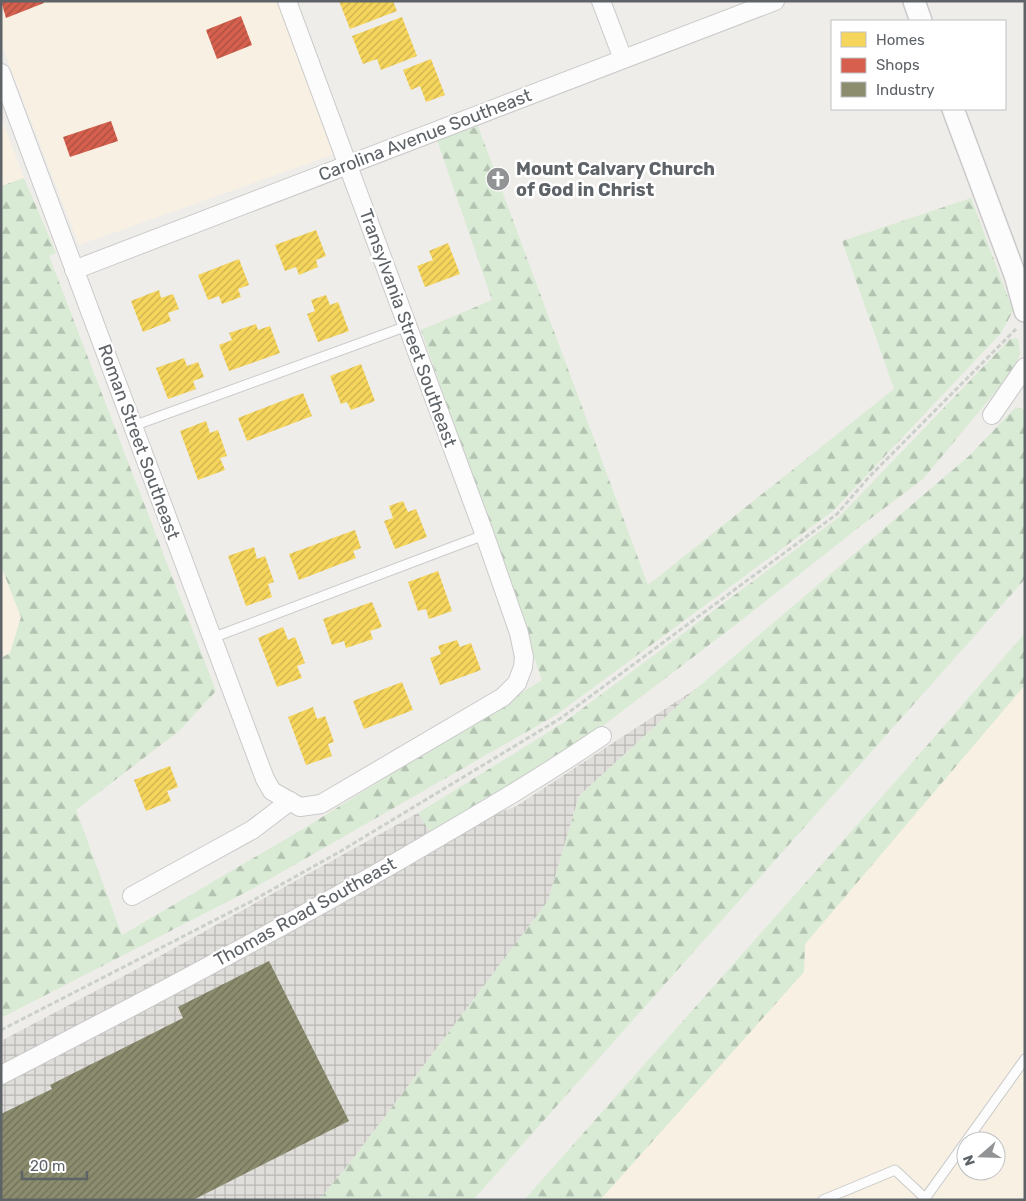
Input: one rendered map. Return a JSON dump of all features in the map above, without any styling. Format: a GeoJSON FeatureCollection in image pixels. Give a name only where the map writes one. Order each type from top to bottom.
{"type":"FeatureCollection","features":[{"type":"Feature","properties":{"kind":"street","name":"Transylvania Street Southeast"},"geometry":{"type":"LineString","coordinates":[[287,1],[484,535],[519,633],[524,657],[517,683],[503,697],[321,804],[300,807],[290,801]]}},
{"type":"Feature","properties":{"kind":"street"},"geometry":{"type":"LineString","coordinates":[[601,1],[623,59]]}},
{"type":"Feature","properties":{"kind":"street","name":"Carolina Avenue Southeast"},"geometry":{"type":"LineString","coordinates":[[74,270],[775,1]]}},
{"type":"Feature","properties":{"kind":"street"},"geometry":{"type":"LineString","coordinates":[[914,1],[921,20]]}},
{"type":"Feature","properties":{"kind":"street","name":"Roman Street Southeast"},"geometry":{"type":"LineString","coordinates":[[1,73],[265,778],[272,791],[290,801]]}},
{"type":"Feature","properties":{"kind":"street"},"geometry":{"type":"LineString","coordinates":[[954,110],[1020,270],[1021,319]]}},
{"type":"Feature","properties":{"kind":"street"},"geometry":{"type":"LineString","coordinates":[[992,414],[1025,367]]}},
{"type":"Feature","properties":{"kind":"street","name":"Thomas Road Southeast"},"geometry":{"type":"LineString","coordinates":[[1,1075],[297,919],[453,829],[602,736]]}},
{"type":"Feature","properties":{"kind":"street"},"geometry":{"type":"LineString","coordinates":[[132,896],[252,830],[290,801]]}},
{"type":"Feature","properties":{"kind":"lane"},"geometry":{"type":"LineString","coordinates":[[133,426],[407,326]]}},
{"type":"Feature","properties":{"kind":"lane"},"geometry":{"type":"LineString","coordinates":[[212,638],[484,535]]}},
{"type":"Feature","properties":{"kind":"lane"},"geometry":{"type":"LineString","coordinates":[[823,1200],[895,1170],[924,1199],[1025,1060]]}},
{"type":"Feature","properties":{"kind":"path"},"geometry":{"type":"LineString","coordinates":[[1,1030],[250,902],[341,850],[561,718],[837,514],[869,477],[1021,319]]}},
{"type":"Feature","properties":{"kind":"shaded area"},"geometry":{"type":"Polygon","coordinates":[[[1,1],[295,1],[343,151],[79,245],[1,43],[1,1]]]}},
{"type":"Feature","properties":{"kind":"shaded area"},"geometry":{"type":"Polygon","coordinates":[[[1,117],[24,178],[1,186],[1,117]]]}},
{"type":"Feature","properties":{"kind":"shaded area"},"geometry":{"type":"Polygon","coordinates":[[[1,566],[21,617],[10,653],[1,658],[1,566]]]}},
{"type":"Feature","properties":{"kind":"shaded area"},"geometry":{"type":"Polygon","coordinates":[[[1025,685],[1025,1200],[600,1200],[804,972],[805,944],[1025,685]]]}},
{"type":"Feature","properties":{"kind":"shaded area"},"geometry":{"type":"Polygon","coordinates":[[[697,688],[579,796],[548,901],[349,1164],[319,1200],[1,1200],[1,1041],[122,977],[418,813],[433,835],[515,807],[697,688]]]}},
{"type":"Feature","properties":{"kind":"green space"},"geometry":{"type":"Polygon","coordinates":[[[478,126],[648,585],[894,389],[842,241],[971,198],[1013,311],[1001,333],[833,511],[556,715],[254,888],[1,1018],[1,658],[10,653],[21,617],[1,566],[1,186],[24,178],[56,253],[49,256],[216,691],[179,731],[76,810],[122,935],[303,829],[542,680],[421,330],[492,300],[437,140],[478,126]]]}},
{"type":"Feature","properties":{"kind":"green space"},"geometry":{"type":"Polygon","coordinates":[[[1018,338],[1020,353],[1016,367],[923,479],[578,745],[432,835],[418,813],[563,723],[839,517],[1010,339],[1018,338]]]}},
{"type":"Feature","properties":{"kind":"green space"},"geometry":{"type":"Polygon","coordinates":[[[1016,407],[1025,410],[1025,579],[473,1200],[319,1200],[349,1164],[548,901],[579,796],[697,688],[969,456],[1016,407]]]}},
{"type":"Feature","properties":{"kind":"green space"},"geometry":{"type":"Polygon","coordinates":[[[1025,633],[1025,685],[805,944],[804,972],[600,1200],[524,1200],[903,773],[1025,633]]]}},
{"type":"Feature","properties":{"kind":"building: Homes"},"geometry":{"type":"Polygon","coordinates":[[[339,1],[393,1],[397,11],[350,29],[339,1]]]}},
{"type":"Feature","properties":{"kind":"building: Homes"},"geometry":{"type":"Polygon","coordinates":[[[402,17],[417,56],[381,70],[377,59],[363,64],[352,36],[402,17]]]}},
{"type":"Feature","properties":{"kind":"building: Homes"},"geometry":{"type":"Polygon","coordinates":[[[431,59],[445,95],[426,102],[420,86],[411,90],[403,70],[431,59]]]}},
{"type":"Feature","properties":{"kind":"building: Homes"},"geometry":{"type":"Polygon","coordinates":[[[316,230],[326,256],[316,260],[318,267],[299,275],[296,267],[285,271],[275,245],[316,230]]]}},
{"type":"Feature","properties":{"kind":"building: Homes"},"geometry":{"type":"Polygon","coordinates":[[[448,243],[460,274],[425,287],[417,266],[433,260],[429,251],[448,243]]]}},
{"type":"Feature","properties":{"kind":"building: Homes"},"geometry":{"type":"Polygon","coordinates":[[[239,259],[249,285],[238,289],[241,297],[222,304],[219,296],[208,300],[198,275],[239,259]]]}},
{"type":"Feature","properties":{"kind":"building: Homes"},"geometry":{"type":"Polygon","coordinates":[[[159,290],[161,298],[173,294],[179,309],[168,313],[171,321],[143,332],[131,301],[159,290]]]}},
{"type":"Feature","properties":{"kind":"building: Homes"},"geometry":{"type":"Polygon","coordinates":[[[326,295],[330,305],[338,302],[349,331],[318,342],[307,314],[315,311],[311,300],[326,295]]]}},
{"type":"Feature","properties":{"kind":"building: Homes"},"geometry":{"type":"Polygon","coordinates":[[[256,324],[258,330],[270,326],[280,353],[229,371],[219,345],[232,340],[229,333],[256,324]]]}},
{"type":"Feature","properties":{"kind":"building: Homes"},"geometry":{"type":"Polygon","coordinates":[[[184,358],[187,366],[198,362],[204,377],[193,381],[196,389],[168,399],[156,368],[184,358]]]}},
{"type":"Feature","properties":{"kind":"building: Homes"},"geometry":{"type":"Polygon","coordinates":[[[361,364],[375,401],[351,410],[347,402],[341,404],[330,376],[361,364]]]}},
{"type":"Feature","properties":{"kind":"building: Homes"},"geometry":{"type":"Polygon","coordinates":[[[303,393],[312,416],[247,441],[238,418],[303,393]]]}},
{"type":"Feature","properties":{"kind":"building: Homes"},"geometry":{"type":"Polygon","coordinates":[[[206,421],[210,433],[218,430],[227,456],[220,458],[225,470],[198,480],[180,431],[206,421]]]}},
{"type":"Feature","properties":{"kind":"building: Homes"},"geometry":{"type":"Polygon","coordinates":[[[403,501],[408,512],[416,509],[427,537],[395,549],[384,521],[393,518],[389,506],[403,501]]]}},
{"type":"Feature","properties":{"kind":"building: Homes"},"geometry":{"type":"Polygon","coordinates":[[[355,530],[361,548],[353,551],[356,558],[299,580],[289,554],[355,530]]]}},
{"type":"Feature","properties":{"kind":"building: Homes"},"geometry":{"type":"Polygon","coordinates":[[[254,547],[257,559],[265,556],[274,582],[268,584],[272,597],[246,606],[228,556],[254,547]]]}},
{"type":"Feature","properties":{"kind":"building: Homes"},"geometry":{"type":"Polygon","coordinates":[[[438,571],[452,611],[429,619],[426,609],[418,611],[408,582],[438,571]]]}},
{"type":"Feature","properties":{"kind":"building: Homes"},"geometry":{"type":"Polygon","coordinates":[[[372,602],[382,627],[370,631],[373,639],[346,648],[344,641],[332,645],[323,619],[372,602]]]}},
{"type":"Feature","properties":{"kind":"building: Homes"},"geometry":{"type":"Polygon","coordinates":[[[283,627],[288,640],[295,637],[305,663],[297,666],[302,678],[277,687],[258,638],[283,627]]]}},
{"type":"Feature","properties":{"kind":"building: Homes"},"geometry":{"type":"Polygon","coordinates":[[[457,640],[460,647],[471,643],[481,670],[440,685],[430,658],[441,654],[438,646],[457,640]]]}},
{"type":"Feature","properties":{"kind":"building: Homes"},"geometry":{"type":"Polygon","coordinates":[[[402,682],[413,710],[364,729],[353,701],[402,682]]]}},
{"type":"Feature","properties":{"kind":"building: Homes"},"geometry":{"type":"Polygon","coordinates":[[[313,707],[317,719],[325,716],[334,742],[328,744],[332,756],[306,765],[288,717],[313,707]]]}},
{"type":"Feature","properties":{"kind":"building: Homes"},"geometry":{"type":"Polygon","coordinates":[[[170,766],[178,787],[167,791],[171,801],[146,811],[134,780],[170,766]]]}},
{"type":"Feature","properties":{"kind":"building: Shops"},"geometry":{"type":"Polygon","coordinates":[[[1,1],[43,1],[44,3],[6,18],[1,1]]]}},
{"type":"Feature","properties":{"kind":"building: Shops"},"geometry":{"type":"Polygon","coordinates":[[[241,16],[252,45],[217,59],[206,30],[241,16]]]}},
{"type":"Feature","properties":{"kind":"building: Shops"},"geometry":{"type":"Polygon","coordinates":[[[111,121],[118,141],[70,157],[63,137],[111,121]]]}},
{"type":"Feature","properties":{"kind":"building: Industry"},"geometry":{"type":"Polygon","coordinates":[[[269,961],[349,1121],[193,1200],[1,1200],[1,1114],[52,1089],[50,1085],[183,1018],[178,1007],[269,961]]]}},
{"type":"Feature","properties":{"kind":"place","name":"Mount Calvary Church of God in Christ"},"geometry":{"type":"Point","coordinates":[498,179]}}]}
